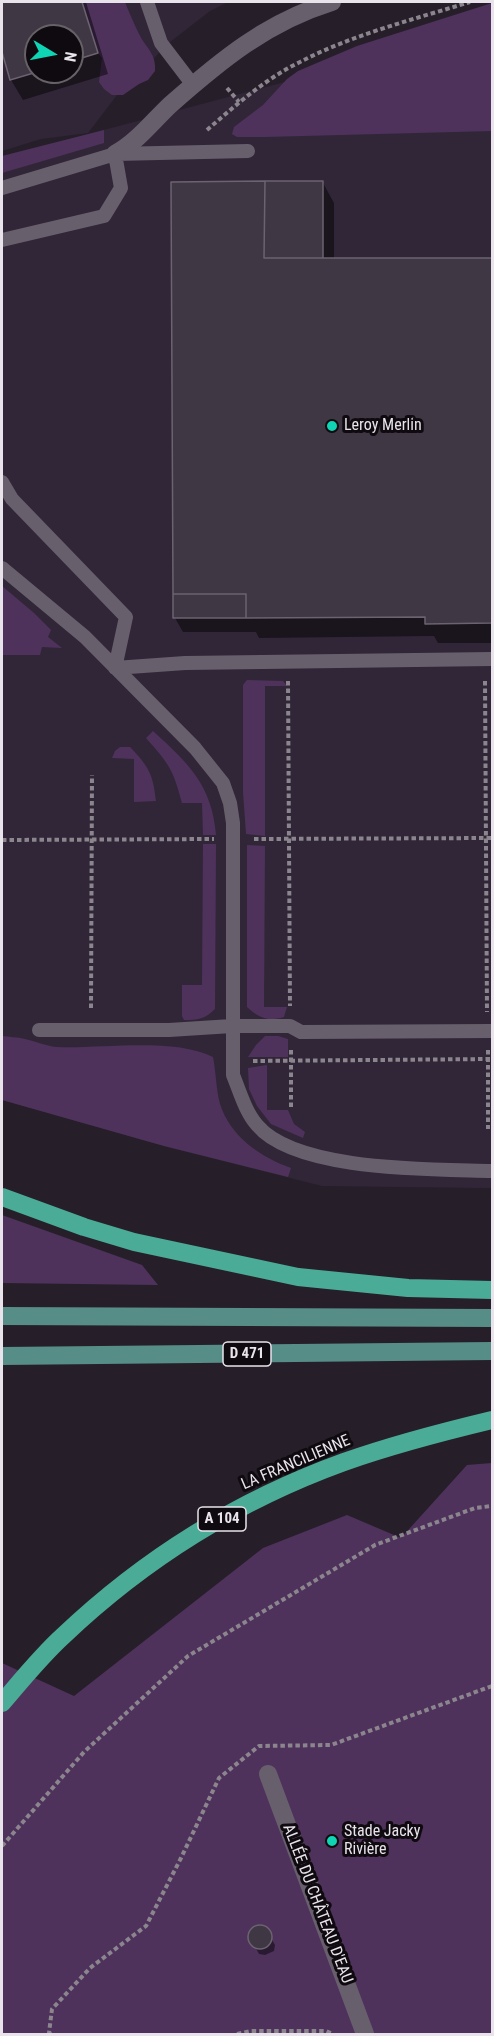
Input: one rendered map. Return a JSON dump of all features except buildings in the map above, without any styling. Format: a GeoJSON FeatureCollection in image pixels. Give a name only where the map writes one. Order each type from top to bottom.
{"type":"FeatureCollection","features":[{"type":"Feature","properties":{"kind":"highway"},"geometry":{"type":"LineString","coordinates":[[2,1197],[84,1227],[135,1242],[298,1277],[408,1288],[492,1290]]}},
{"type":"Feature","properties":{"kind":"highway","name":"LA FRANCILIENNE"},"geometry":{"type":"LineString","coordinates":[[2,1703],[62,1637],[105,1598],[146,1566],[225,1517],[291,1483],[344,1462],[492,1420]]}},
{"type":"Feature","properties":{"kind":"main road","name":"D 471"},"geometry":{"type":"LineString","coordinates":[[2,1316],[492,1318]]}},
{"type":"Feature","properties":{"kind":"main road","name":"D 471"},"geometry":{"type":"LineString","coordinates":[[2,1356],[492,1351]]}},
{"type":"Feature","properties":{"kind":"street"},"geometry":{"type":"LineString","coordinates":[[115,154],[133,142],[159,115],[222,59],[266,31],[312,8],[332,2]]}},
{"type":"Feature","properties":{"kind":"street","name":"ALLÉE DU CHÂTEAU D'EAU"},"geometry":{"type":"LineString","coordinates":[[268,1774],[365,2034]]}},
{"type":"Feature","properties":{"kind":"lane"},"geometry":{"type":"LineString","coordinates":[[147,2],[162,43],[193,85]]}},
{"type":"Feature","properties":{"kind":"lane"},"geometry":{"type":"LineString","coordinates":[[2,189],[115,154],[248,151]]}},
{"type":"Feature","properties":{"kind":"lane"},"geometry":{"type":"LineString","coordinates":[[2,240],[104,216],[121,189],[115,154]]}},
{"type":"Feature","properties":{"kind":"lane"},"geometry":{"type":"LineString","coordinates":[[2,482],[12,499],[126,617],[115,668]]}},
{"type":"Feature","properties":{"kind":"lane"},"geometry":{"type":"LineString","coordinates":[[2,568],[78,632],[195,748],[223,783],[230,803],[232,823],[233,1075],[246,1107],[258,1126],[280,1142],[329,1159],[369,1166],[492,1171]]}},
{"type":"Feature","properties":{"kind":"lane"},"geometry":{"type":"LineString","coordinates":[[115,668],[164,663],[488,659]]}},
{"type":"Feature","properties":{"kind":"lane"},"geometry":{"type":"LineString","coordinates":[[39,1030],[169,1030],[232,1026],[290,1026],[301,1032],[490,1031]]}},
{"type":"Feature","properties":{"kind":"path"},"geometry":{"type":"LineString","coordinates":[[183,152],[239,102],[300,61],[366,34],[470,2]]}},
{"type":"Feature","properties":{"kind":"path"},"geometry":{"type":"LineString","coordinates":[[488,659],[490,1031],[488,1129]]}},
{"type":"Feature","properties":{"kind":"path"},"geometry":{"type":"LineString","coordinates":[[288,661],[291,1108]]}},
{"type":"Feature","properties":{"kind":"path"},"geometry":{"type":"LineString","coordinates":[[91,1008],[92,775]]}},
{"type":"Feature","properties":{"kind":"path"},"geometry":{"type":"LineString","coordinates":[[250,1061],[490,1059]]}},
{"type":"Feature","properties":{"kind":"path"},"geometry":{"type":"LineString","coordinates":[[2,1846],[84,1752],[188,1656],[375,1545],[475,1508],[492,1506]]}},
{"type":"Feature","properties":{"kind":"path"},"geometry":{"type":"LineString","coordinates":[[49,2034],[52,2009],[90,1968],[146,1926],[219,1778],[258,1746],[331,1745],[492,1686]]}},
{"type":"Feature","properties":{"kind":"path"},"geometry":{"type":"LineString","coordinates":[[237,2034],[251,2031],[326,2031],[333,2034]]}},
{"type":"Feature","properties":{"kind":"shaded area"},"geometry":{"type":"Polygon","coordinates":[[[2,2],[228,2],[210,11],[170,42],[117,95],[88,133],[41,139],[2,151],[2,2]]]}},
{"type":"Feature","properties":{"kind":"shaded area"},"geometry":{"type":"Polygon","coordinates":[[[82,2],[125,2],[138,33],[154,59],[155,71],[148,80],[123,95],[112,95],[104,89],[99,82],[102,58],[98,53],[82,2]]]}},
{"type":"Feature","properties":{"kind":"shaded area"},"geometry":{"type":"Polygon","coordinates":[[[492,3],[492,131],[265,137],[237,137],[232,134],[234,127],[263,105],[287,79],[298,71],[357,46],[492,3]]]}},
{"type":"Feature","properties":{"kind":"shaded area"},"geometry":{"type":"Polygon","coordinates":[[[492,34],[492,1188],[322,1186],[164,1146],[2,1100],[2,157],[285,82],[492,34]]]}},
{"type":"Feature","properties":{"kind":"shaded area"},"geometry":{"type":"Polygon","coordinates":[[[104,130],[104,143],[2,173],[2,156],[104,130]]]}},
{"type":"Feature","properties":{"kind":"shaded area"},"geometry":{"type":"Polygon","coordinates":[[[2,586],[51,630],[48,637],[62,648],[42,647],[40,655],[2,655],[2,586]]]}},
{"type":"Feature","properties":{"kind":"shaded area"},"geometry":{"type":"Polygon","coordinates":[[[247,680],[283,681],[287,686],[265,686],[265,836],[246,834],[243,792],[243,685],[247,680]]]}},
{"type":"Feature","properties":{"kind":"shaded area"},"geometry":{"type":"Polygon","coordinates":[[[153,731],[187,765],[204,789],[214,817],[216,835],[203,835],[202,803],[182,803],[169,768],[146,738],[153,731]]]}},
{"type":"Feature","properties":{"kind":"shaded area"},"geometry":{"type":"Polygon","coordinates":[[[120,747],[130,747],[146,766],[156,801],[134,802],[134,759],[112,758],[120,747]]]}},
{"type":"Feature","properties":{"kind":"shaded area"},"geometry":{"type":"Polygon","coordinates":[[[203,844],[216,844],[215,1009],[201,1018],[184,1020],[182,985],[202,985],[203,844]]]}},
{"type":"Feature","properties":{"kind":"shaded area"},"geometry":{"type":"Polygon","coordinates":[[[247,845],[265,846],[264,1007],[287,1007],[284,1017],[264,1018],[247,1007],[247,845]]]}},
{"type":"Feature","properties":{"kind":"shaded area"},"geometry":{"type":"Polygon","coordinates":[[[2,1036],[22,1038],[56,1047],[137,1045],[178,1047],[213,1057],[220,1104],[231,1126],[248,1144],[268,1158],[291,1168],[288,1177],[164,1146],[2,1100],[2,1036]]]}},
{"type":"Feature","properties":{"kind":"shaded area"},"geometry":{"type":"Polygon","coordinates":[[[265,1036],[288,1039],[288,1057],[248,1057],[265,1036]]]}},
{"type":"Feature","properties":{"kind":"shaded area"},"geometry":{"type":"Polygon","coordinates":[[[267,1065],[267,1110],[288,1110],[294,1124],[305,1132],[303,1138],[271,1124],[257,1106],[249,1089],[248,1068],[267,1065]]]}},
{"type":"Feature","properties":{"kind":"shaded area"},"geometry":{"type":"Polygon","coordinates":[[[2,1215],[142,1265],[158,1285],[2,1283],[2,1215]]]}},
{"type":"Feature","properties":{"kind":"shaded area"},"geometry":{"type":"Polygon","coordinates":[[[492,1463],[492,2034],[2,2034],[2,1663],[74,1696],[263,1548],[347,1515],[401,1538],[467,1465],[492,1463]]]}},
{"type":"Feature","properties":{"kind":"place","name":"Leroy Merlin"},"geometry":{"type":"Point","coordinates":[332,426]}},
{"type":"Feature","properties":{"kind":"place","name":"Stade Jacky Rivière"},"geometry":{"type":"Point","coordinates":[332,1841]}}]}
